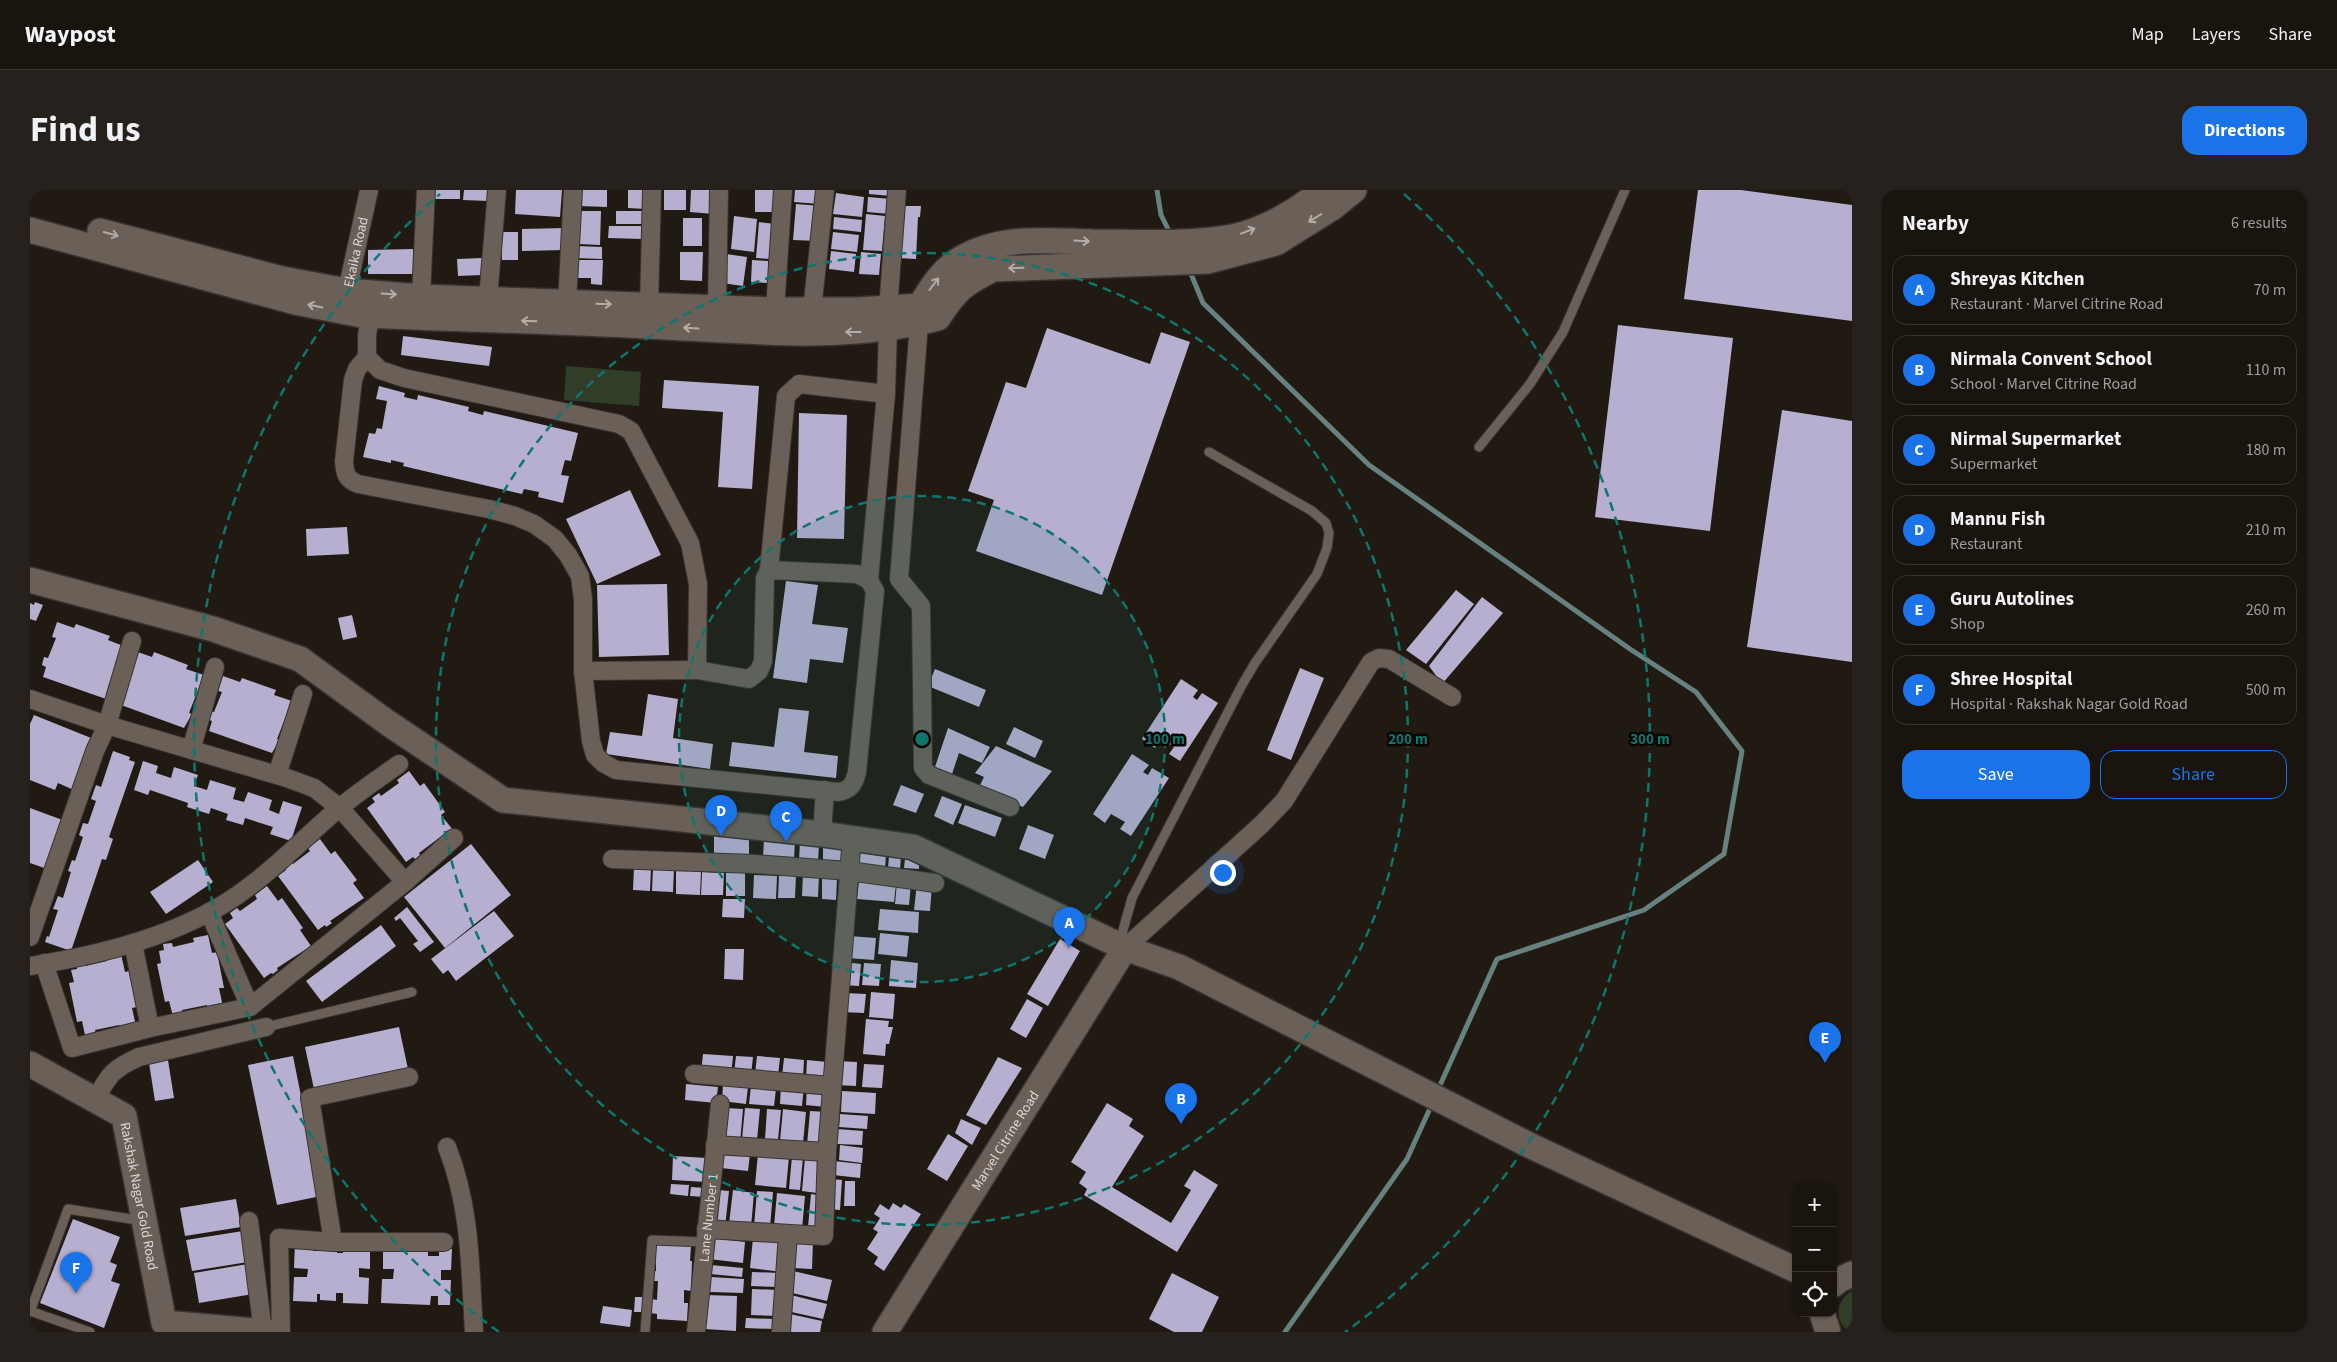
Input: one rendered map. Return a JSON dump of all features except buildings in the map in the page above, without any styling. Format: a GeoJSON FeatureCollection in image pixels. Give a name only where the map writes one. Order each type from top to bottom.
{"type":"FeatureCollection","features":[{"type":"Feature","properties":{"kind":"street","name":"Ekaika Road"},"geometry":{"type":"LineString","coordinates":[[367,357],[367,336],[354,307],[369,190]]}},
{"type":"Feature","properties":{"kind":"street"},"geometry":{"type":"LineString","coordinates":[[421,297],[426,190]]}},
{"type":"Feature","properties":{"kind":"street"},"geometry":{"type":"LineString","coordinates":[[488,299],[497,190]]}},
{"type":"Feature","properties":{"kind":"street"},"geometry":{"type":"LineString","coordinates":[[567,303],[573,190]]}},
{"type":"Feature","properties":{"kind":"street"},"geometry":{"type":"LineString","coordinates":[[649,306],[652,190]]}},
{"type":"Feature","properties":{"kind":"street"},"geometry":{"type":"LineString","coordinates":[[717,308],[719,190]]}},
{"type":"Feature","properties":{"kind":"street"},"geometry":{"type":"LineString","coordinates":[[775,310],[783,190]]}},
{"type":"Feature","properties":{"kind":"street"},"geometry":{"type":"LineString","coordinates":[[812,310],[825,190]]}},
{"type":"Feature","properties":{"kind":"street"},"geometry":{"type":"LineString","coordinates":[[697,670],[698,584],[690,543],[632,431],[619,424],[404,378],[380,370],[367,357],[357,369],[353,380],[344,461],[345,474],[349,480],[358,484],[489,509],[515,516],[534,524],[555,539],[568,556],[580,576],[583,599],[583,671],[591,742],[595,755],[603,763],[616,770],[825,790],[848,790],[855,784],[857,772],[875,591],[869,580],[886,394],[888,319],[897,190]]}},
{"type":"Feature","properties":{"kind":"street"},"geometry":{"type":"LineString","coordinates":[[1205,250],[1283,218],[1322,190]]}},
{"type":"Feature","properties":{"kind":"street"},"geometry":{"type":"LineString","coordinates":[[30,230],[295,302],[778,332],[920,315],[938,318],[953,295],[971,281],[993,269],[1276,243],[1332,208],[1354,190]]}},
{"type":"Feature","properties":{"kind":"street"},"geometry":{"type":"LineString","coordinates":[[30,213],[282,279],[354,307],[421,297],[812,310],[888,319]]}},
{"type":"Feature","properties":{"kind":"street"},"geometry":{"type":"LineString","coordinates":[[920,315],[899,579],[921,606],[922,768],[929,775],[1010,807]]}},
{"type":"Feature","properties":{"kind":"street"},"geometry":{"type":"LineString","coordinates":[[583,671],[697,670],[749,678],[759,671],[763,661],[765,578],[769,570],[786,396],[799,384],[886,394]]}},
{"type":"Feature","properties":{"kind":"street"},"geometry":{"type":"LineString","coordinates":[[769,570],[857,574],[869,580]]}},
{"type":"Feature","properties":{"kind":"street"},"geometry":{"type":"LineString","coordinates":[[30,580],[213,629],[300,658],[388,723],[503,800],[852,837],[913,848],[1126,946],[1179,967],[1530,1146],[1792,1268]]}},
{"type":"Feature","properties":{"kind":"street"},"geometry":{"type":"LineString","coordinates":[[30,937],[36,897],[107,725],[132,641]]}},
{"type":"Feature","properties":{"kind":"street"},"geometry":{"type":"LineString","coordinates":[[1126,946],[1255,831],[1284,801],[1371,662],[1379,658],[1389,659],[1452,697]]}},
{"type":"Feature","properties":{"kind":"street"},"geometry":{"type":"LineString","coordinates":[[191,750],[216,667]]}},
{"type":"Feature","properties":{"kind":"street"},"geometry":{"type":"LineString","coordinates":[[277,775],[303,694]]}},
{"type":"Feature","properties":{"kind":"street"},"geometry":{"type":"LineString","coordinates":[[30,699],[107,725],[277,775],[314,788],[340,808],[405,882]]}},
{"type":"Feature","properties":{"kind":"street"},"geometry":{"type":"LineString","coordinates":[[399,764],[340,808],[246,890],[209,912],[178,928],[133,943],[37,964],[72,1048],[150,1028],[250,1007],[405,882],[454,838]]}},
{"type":"Feature","properties":{"kind":"street"},"geometry":{"type":"LineString","coordinates":[[822,834],[825,790]]}},
{"type":"Feature","properties":{"kind":"street"},"geometry":{"type":"LineString","coordinates":[[706,1236],[788,1234],[824,1236],[827,1152],[852,837]]}},
{"type":"Feature","properties":{"kind":"street"},"geometry":{"type":"LineString","coordinates":[[612,859],[755,864],[849,871],[935,883]]}},
{"type":"Feature","properties":{"kind":"street"},"geometry":{"type":"LineString","coordinates":[[209,912],[250,1007]]}},
{"type":"Feature","properties":{"kind":"street"},"geometry":{"type":"LineString","coordinates":[[133,943],[150,1028]]}},
{"type":"Feature","properties":{"kind":"street","name":"Marvel Citrine Road"},"geometry":{"type":"LineString","coordinates":[[885,1332],[1126,946]]}},
{"type":"Feature","properties":{"kind":"street"},"geometry":{"type":"LineString","coordinates":[[95,1100],[109,1076],[120,1066],[132,1060],[266,1027]]}},
{"type":"Feature","properties":{"kind":"street","name":"Rakshak Nagar Gold Road"},"geometry":{"type":"LineString","coordinates":[[30,1064],[124,1116],[145,1221],[163,1328]]}},
{"type":"Feature","properties":{"kind":"street"},"geometry":{"type":"LineString","coordinates":[[694,1074],[832,1086]]}},
{"type":"Feature","properties":{"kind":"street"},"geometry":{"type":"LineString","coordinates":[[332,1242],[310,1098],[409,1077]]}},
{"type":"Feature","properties":{"kind":"street","name":"Lane Number 1"},"geometry":{"type":"LineString","coordinates":[[696,1332],[720,1104]]}},
{"type":"Feature","properties":{"kind":"street"},"geometry":{"type":"LineString","coordinates":[[716,1145],[827,1152]]}},
{"type":"Feature","properties":{"kind":"street"},"geometry":{"type":"LineString","coordinates":[[447,1147],[458,1176],[468,1229],[474,1332]]}},
{"type":"Feature","properties":{"kind":"street"},"geometry":{"type":"LineString","coordinates":[[249,1221],[263,1332]]}},
{"type":"Feature","properties":{"kind":"street"},"geometry":{"type":"LineString","coordinates":[[781,1332],[788,1234]]}},
{"type":"Feature","properties":{"kind":"street"},"geometry":{"type":"LineString","coordinates":[[281,1332],[279,1238],[332,1242],[444,1242]]}},
{"type":"Feature","properties":{"kind":"street"},"geometry":{"type":"LineString","coordinates":[[1837,1282],[1852,1274]]}},
{"type":"Feature","properties":{"kind":"street"},"geometry":{"type":"LineString","coordinates":[[163,1328],[267,1332]]}},
{"type":"Feature","properties":{"kind":"lane"},"geometry":{"type":"LineString","coordinates":[[1479,447],[1530,384],[1563,332],[1626,190]]}},
{"type":"Feature","properties":{"kind":"lane"},"geometry":{"type":"LineString","coordinates":[[1126,946],[1122,934],[1132,898],[1242,686],[1255,663],[1317,574],[1327,548],[1329,534],[1326,523],[1312,511],[1209,452]]}},
{"type":"Feature","properties":{"kind":"lane"},"geometry":{"type":"LineString","coordinates":[[266,1027],[412,992]]}},
{"type":"Feature","properties":{"kind":"lane"},"geometry":{"type":"LineString","coordinates":[[90,1332],[30,1311],[68,1210],[145,1221]]}},
{"type":"Feature","properties":{"kind":"lane"},"geometry":{"type":"LineString","coordinates":[[646,1332],[652,1240],[706,1236]]}},
{"type":"Feature","properties":{"kind":"green space"},"geometry":{"type":"Polygon","coordinates":[[[566,366],[641,372],[639,406],[564,400],[566,366]]]}},
{"type":"Feature","properties":{"kind":"green space"},"geometry":{"type":"Polygon","coordinates":[[[1852,1291],[1852,1332],[1849,1332],[1841,1322],[1838,1311],[1842,1300],[1852,1291]]]}},
{"type":"Feature","properties":{"kind":"waterway"},"geometry":{"type":"LineString","coordinates":[[1157,190],[1161,215],[1171,235]]}},
{"type":"Feature","properties":{"kind":"waterway"},"geometry":{"type":"LineString","coordinates":[[1189,269],[1203,303],[1369,465],[1630,649],[1696,692],[1742,751],[1724,854],[1644,910],[1497,959],[1437,1092]]}},
{"type":"Feature","properties":{"kind":"waterway"},"geometry":{"type":"LineString","coordinates":[[1285,1332],[1407,1159],[1432,1104]]}},
{"type":"Feature","properties":{"kind":"place","name":"Mannu Fish"},"geometry":{"type":"Point","coordinates":[721,836]}},
{"type":"Feature","properties":{"kind":"place","name":"Nirmal Supermarket"},"geometry":{"type":"Point","coordinates":[786,842]}},
{"type":"Feature","properties":{"kind":"place","name":"Shreyas Kitchen"},"geometry":{"type":"Point","coordinates":[1069,948]}},
{"type":"Feature","properties":{"kind":"place","name":"Guru Autolines"},"geometry":{"type":"Point","coordinates":[1825,1063]}},
{"type":"Feature","properties":{"kind":"place","name":"Nirmala Convent School"},"geometry":{"type":"Point","coordinates":[1181,1124]}},
{"type":"Feature","properties":{"kind":"place","name":"Shree Hospital"},"geometry":{"type":"Point","coordinates":[76,1293]}}]}
